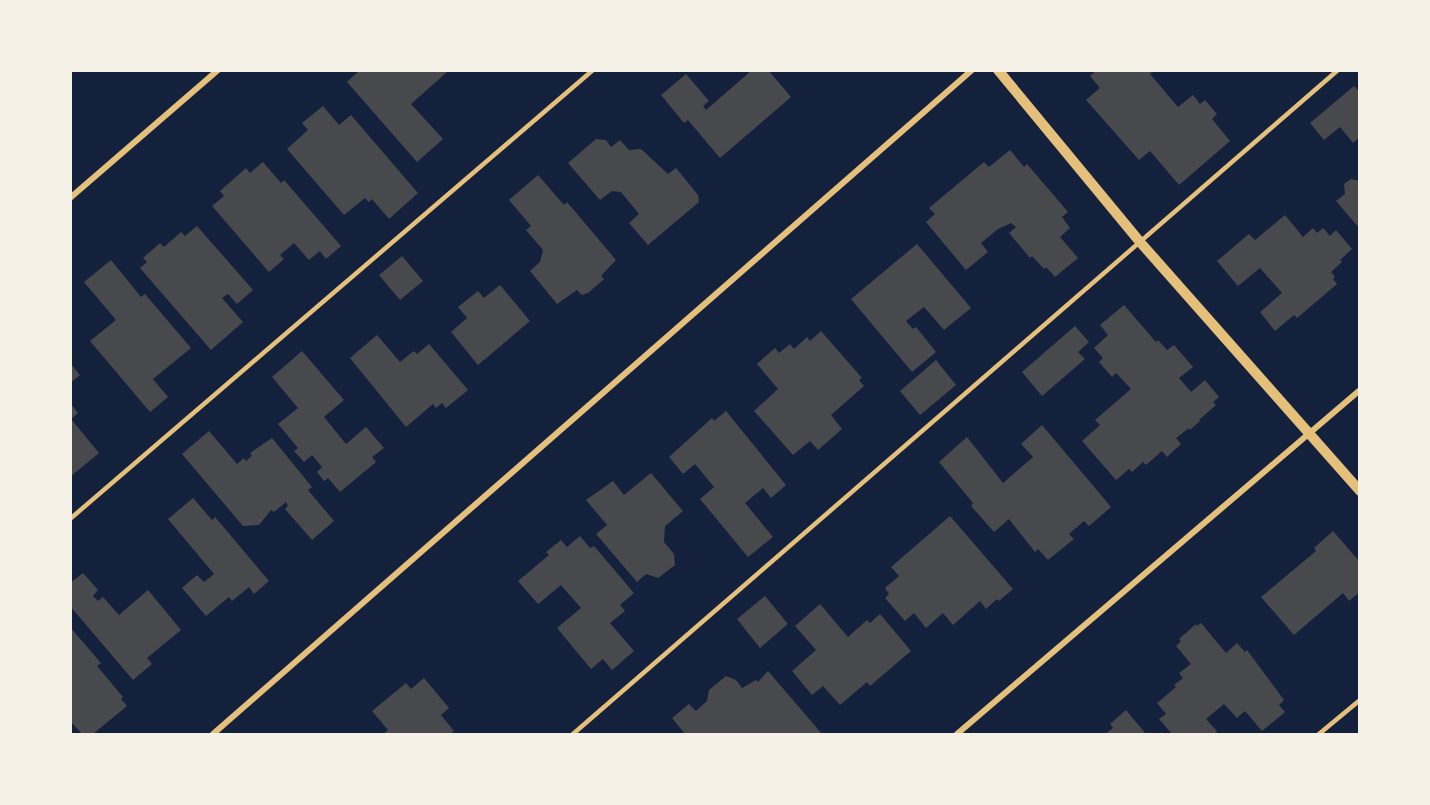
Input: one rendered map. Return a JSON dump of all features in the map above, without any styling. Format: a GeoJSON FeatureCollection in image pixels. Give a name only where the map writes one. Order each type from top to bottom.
{"type":"FeatureCollection","features":[{"type":"Feature","properties":{"kind":"street"},"geometry":{"type":"LineString","coordinates":[[70,198],[218,70]]}},
{"type":"Feature","properties":{"kind":"street"},"geometry":{"type":"LineString","coordinates":[[213,735],[972,70]]}},
{"type":"Feature","properties":{"kind":"street"},"geometry":{"type":"LineString","coordinates":[[998,70],[1140,242],[1359,491]]}},
{"type":"Feature","properties":{"kind":"street"},"geometry":{"type":"LineString","coordinates":[[957,735],[1359,390]]}},
{"type":"Feature","properties":{"kind":"lane"},"geometry":{"type":"LineString","coordinates":[[70,519],[593,70]]}},
{"type":"Feature","properties":{"kind":"lane"},"geometry":{"type":"LineString","coordinates":[[573,735],[1338,70]]}},
{"type":"Feature","properties":{"kind":"lane"},"geometry":{"type":"LineString","coordinates":[[1319,735],[1359,700]]}},
{"type":"Feature","properties":{"kind":"building"},"geometry":{"type":"Polygon","coordinates":[[[360,70],[445,70],[447,72],[411,104],[443,139],[417,162],[347,82],[360,70]]]}},
{"type":"Feature","properties":{"kind":"building"},"geometry":{"type":"Polygon","coordinates":[[[752,70],[768,70],[791,97],[720,158],[688,120],[684,123],[661,95],[686,74],[709,101],[703,106],[706,110],[752,70]]]}},
{"type":"Feature","properties":{"kind":"building"},"geometry":{"type":"Polygon","coordinates":[[[1097,70],[1154,70],[1150,74],[1178,107],[1193,95],[1200,104],[1205,100],[1217,114],[1212,119],[1230,141],[1179,185],[1150,151],[1139,160],[1086,100],[1100,88],[1090,76],[1097,70]]]}},
{"type":"Feature","properties":{"kind":"building"},"geometry":{"type":"Polygon","coordinates":[[[1354,86],[1360,92],[1360,137],[1353,143],[1340,127],[1324,140],[1310,123],[1354,86]]]}},
{"type":"Feature","properties":{"kind":"building"},"geometry":{"type":"Polygon","coordinates":[[[323,106],[339,125],[351,115],[418,193],[389,219],[372,199],[369,202],[365,198],[344,215],[287,149],[308,130],[302,123],[323,106]]]}},
{"type":"Feature","properties":{"kind":"building"},"geometry":{"type":"Polygon","coordinates":[[[596,139],[606,140],[611,147],[620,140],[629,150],[641,149],[668,174],[676,168],[698,195],[699,202],[648,245],[629,223],[639,214],[621,192],[612,191],[600,200],[568,163],[596,139]]]}},
{"type":"Feature","properties":{"kind":"building"},"geometry":{"type":"Polygon","coordinates":[[[1010,150],[1024,167],[1027,164],[1068,212],[1062,217],[1070,228],[1060,237],[1078,258],[1055,277],[1032,256],[1030,258],[1009,233],[1016,227],[1011,223],[998,229],[981,243],[988,252],[966,270],[926,222],[935,214],[929,208],[984,162],[989,167],[1010,150]]]}},
{"type":"Feature","properties":{"kind":"building"},"geometry":{"type":"Polygon","coordinates":[[[263,162],[281,183],[284,180],[341,246],[326,259],[320,251],[309,260],[294,243],[280,255],[284,259],[269,272],[212,206],[224,196],[220,191],[246,168],[250,173],[263,162]]]}},
{"type":"Feature","properties":{"kind":"building"},"geometry":{"type":"Polygon","coordinates":[[[538,175],[564,205],[567,202],[616,260],[601,276],[604,279],[588,293],[582,295],[577,290],[557,304],[530,271],[540,262],[543,250],[526,230],[531,226],[509,200],[538,175]]]}},
{"type":"Feature","properties":{"kind":"building"},"geometry":{"type":"Polygon","coordinates":[[[1351,179],[1360,181],[1360,229],[1336,201],[1345,194],[1344,184],[1351,179]]]}},
{"type":"Feature","properties":{"kind":"building"},"geometry":{"type":"Polygon","coordinates":[[[1285,215],[1303,237],[1313,228],[1317,233],[1323,228],[1330,236],[1336,230],[1352,249],[1331,272],[1337,284],[1297,318],[1294,315],[1275,331],[1260,312],[1282,293],[1260,268],[1238,286],[1217,261],[1249,234],[1255,240],[1285,215]]]}},
{"type":"Feature","properties":{"kind":"building"},"geometry":{"type":"Polygon","coordinates":[[[197,226],[253,290],[237,304],[228,294],[222,298],[243,322],[211,350],[140,268],[147,262],[143,258],[160,243],[164,247],[181,232],[185,236],[197,226]]]}},
{"type":"Feature","properties":{"kind":"building"},"geometry":{"type":"Polygon","coordinates":[[[917,244],[971,308],[944,330],[924,307],[906,321],[913,329],[916,327],[936,352],[912,372],[851,299],[917,244]]]}},
{"type":"Feature","properties":{"kind":"building"},"geometry":{"type":"Polygon","coordinates":[[[402,256],[423,281],[400,300],[379,275],[402,256]]]}},
{"type":"Feature","properties":{"kind":"building"},"geometry":{"type":"Polygon","coordinates":[[[111,260],[141,297],[145,294],[191,348],[153,379],[168,397],[150,412],[90,341],[116,320],[84,282],[111,260]]]}},
{"type":"Feature","properties":{"kind":"building"},"geometry":{"type":"Polygon","coordinates":[[[500,285],[530,321],[478,365],[451,332],[467,318],[458,307],[478,291],[484,298],[500,285]]]}},
{"type":"Feature","properties":{"kind":"building"},"geometry":{"type":"Polygon","coordinates":[[[1124,305],[1156,342],[1158,340],[1167,350],[1174,345],[1193,367],[1179,378],[1191,392],[1205,380],[1219,397],[1213,402],[1216,405],[1200,421],[1176,438],[1181,444],[1167,457],[1162,451],[1146,465],[1143,462],[1132,472],[1129,469],[1116,480],[1082,441],[1100,425],[1095,420],[1131,389],[1116,373],[1112,377],[1099,362],[1103,358],[1094,348],[1108,335],[1100,325],[1124,305]]]}},
{"type":"Feature","properties":{"kind":"building"},"geometry":{"type":"Polygon","coordinates":[[[1075,326],[1089,342],[1078,352],[1085,359],[1042,396],[1022,372],[1075,326]]]}},
{"type":"Feature","properties":{"kind":"building"},"geometry":{"type":"Polygon","coordinates":[[[821,331],[862,378],[859,380],[864,386],[831,415],[842,429],[818,450],[810,441],[793,455],[754,411],[778,389],[757,364],[775,348],[779,353],[790,344],[794,349],[807,337],[810,341],[821,331]]]}},
{"type":"Feature","properties":{"kind":"building"},"geometry":{"type":"Polygon","coordinates":[[[377,335],[400,362],[414,351],[417,354],[429,344],[468,390],[446,408],[442,403],[436,408],[433,404],[406,427],[350,358],[377,335]]]}},
{"type":"Feature","properties":{"kind":"building"},"geometry":{"type":"Polygon","coordinates":[[[302,351],[344,400],[324,417],[346,444],[366,427],[384,448],[372,457],[376,462],[340,492],[328,478],[324,481],[317,472],[322,467],[312,455],[304,462],[294,451],[298,448],[278,424],[298,408],[272,377],[302,351]]]}},
{"type":"Feature","properties":{"kind":"building"},"geometry":{"type":"Polygon","coordinates":[[[936,360],[956,385],[920,415],[900,391],[936,360]]]}},
{"type":"Feature","properties":{"kind":"building"},"geometry":{"type":"Polygon","coordinates":[[[70,363],[80,375],[70,383],[70,363]]]}},
{"type":"Feature","properties":{"kind":"building"},"geometry":{"type":"Polygon","coordinates":[[[70,403],[78,413],[71,419],[99,453],[70,477],[70,403]]]}},
{"type":"Feature","properties":{"kind":"building"},"geometry":{"type":"Polygon","coordinates":[[[726,411],[786,485],[771,498],[763,488],[745,503],[773,537],[748,557],[700,499],[714,487],[695,464],[683,474],[669,457],[712,418],[714,421],[726,411]]]}},
{"type":"Feature","properties":{"kind":"building"},"geometry":{"type":"Polygon","coordinates":[[[1042,425],[1111,507],[1089,526],[1084,521],[1069,534],[1074,539],[1048,560],[1038,549],[1035,552],[1009,519],[994,532],[971,506],[973,503],[939,462],[967,437],[1003,483],[1033,457],[1021,444],[1042,425]]]}},
{"type":"Feature","properties":{"kind":"building"},"geometry":{"type":"Polygon","coordinates":[[[209,431],[237,464],[244,458],[246,461],[252,456],[250,453],[272,438],[312,487],[308,490],[334,521],[312,540],[285,509],[288,506],[286,502],[274,512],[271,510],[259,525],[243,526],[182,454],[209,431]]]}},
{"type":"Feature","properties":{"kind":"building"},"geometry":{"type":"Polygon","coordinates":[[[651,473],[683,511],[665,526],[664,542],[674,554],[675,565],[658,578],[646,574],[637,582],[596,534],[607,525],[586,500],[613,481],[624,495],[651,473]]]}},
{"type":"Feature","properties":{"kind":"building"},"geometry":{"type":"Polygon","coordinates":[[[193,498],[212,520],[215,517],[269,581],[254,594],[249,587],[232,601],[229,597],[206,616],[182,588],[197,575],[204,582],[214,574],[168,519],[193,498]]]}},
{"type":"Feature","properties":{"kind":"building"},"geometry":{"type":"Polygon","coordinates":[[[950,516],[1013,589],[986,609],[980,601],[953,625],[943,613],[926,628],[914,613],[905,621],[885,598],[889,594],[885,588],[899,576],[891,567],[950,516]]]}},
{"type":"Feature","properties":{"kind":"building"},"geometry":{"type":"Polygon","coordinates":[[[1333,531],[1360,562],[1360,592],[1349,601],[1343,593],[1294,635],[1261,597],[1316,551],[1314,548],[1333,531]]]}},
{"type":"Feature","properties":{"kind":"building"},"geometry":{"type":"Polygon","coordinates":[[[580,536],[590,548],[594,546],[634,593],[620,605],[625,611],[610,623],[634,651],[612,670],[603,659],[591,669],[557,628],[581,608],[561,585],[538,604],[518,581],[549,555],[546,552],[561,540],[567,547],[580,536]]]}},
{"type":"Feature","properties":{"kind":"building"},"geometry":{"type":"Polygon","coordinates":[[[83,573],[98,590],[93,596],[98,601],[103,597],[119,615],[148,590],[181,630],[147,658],[152,664],[133,680],[70,606],[70,583],[83,573]]]}},
{"type":"Feature","properties":{"kind":"building"},"geometry":{"type":"Polygon","coordinates":[[[765,596],[788,624],[760,648],[737,619],[765,596]]]}},
{"type":"Feature","properties":{"kind":"building"},"geometry":{"type":"Polygon","coordinates":[[[820,604],[848,637],[867,620],[870,623],[880,614],[911,651],[870,686],[867,682],[840,705],[823,686],[812,695],[792,671],[816,650],[795,626],[820,604]]]}},
{"type":"Feature","properties":{"kind":"building"},"geometry":{"type":"Polygon","coordinates":[[[1201,623],[1226,653],[1237,643],[1245,652],[1247,650],[1284,700],[1279,705],[1285,712],[1262,731],[1245,711],[1237,718],[1224,704],[1206,719],[1217,731],[1216,734],[1172,734],[1159,719],[1166,714],[1157,703],[1176,687],[1174,685],[1183,678],[1179,673],[1191,664],[1176,646],[1181,641],[1179,639],[1196,624],[1197,626],[1201,623]]]}},
{"type":"Feature","properties":{"kind":"building"},"geometry":{"type":"Polygon","coordinates":[[[70,627],[101,663],[97,666],[123,697],[121,699],[127,706],[93,734],[82,734],[70,721],[70,627]]]}},
{"type":"Feature","properties":{"kind":"building"},"geometry":{"type":"Polygon","coordinates":[[[768,671],[822,734],[685,734],[672,718],[689,704],[696,711],[707,701],[709,690],[726,676],[736,680],[742,688],[756,680],[758,682],[768,671]]]}},
{"type":"Feature","properties":{"kind":"building"},"geometry":{"type":"Polygon","coordinates":[[[424,678],[449,708],[441,715],[454,731],[450,734],[383,734],[388,730],[372,711],[406,683],[411,689],[424,678]]]}},
{"type":"Feature","properties":{"kind":"building"},"geometry":{"type":"Polygon","coordinates":[[[1126,710],[1146,734],[1105,734],[1113,728],[1110,724],[1126,710]]]}}]}
